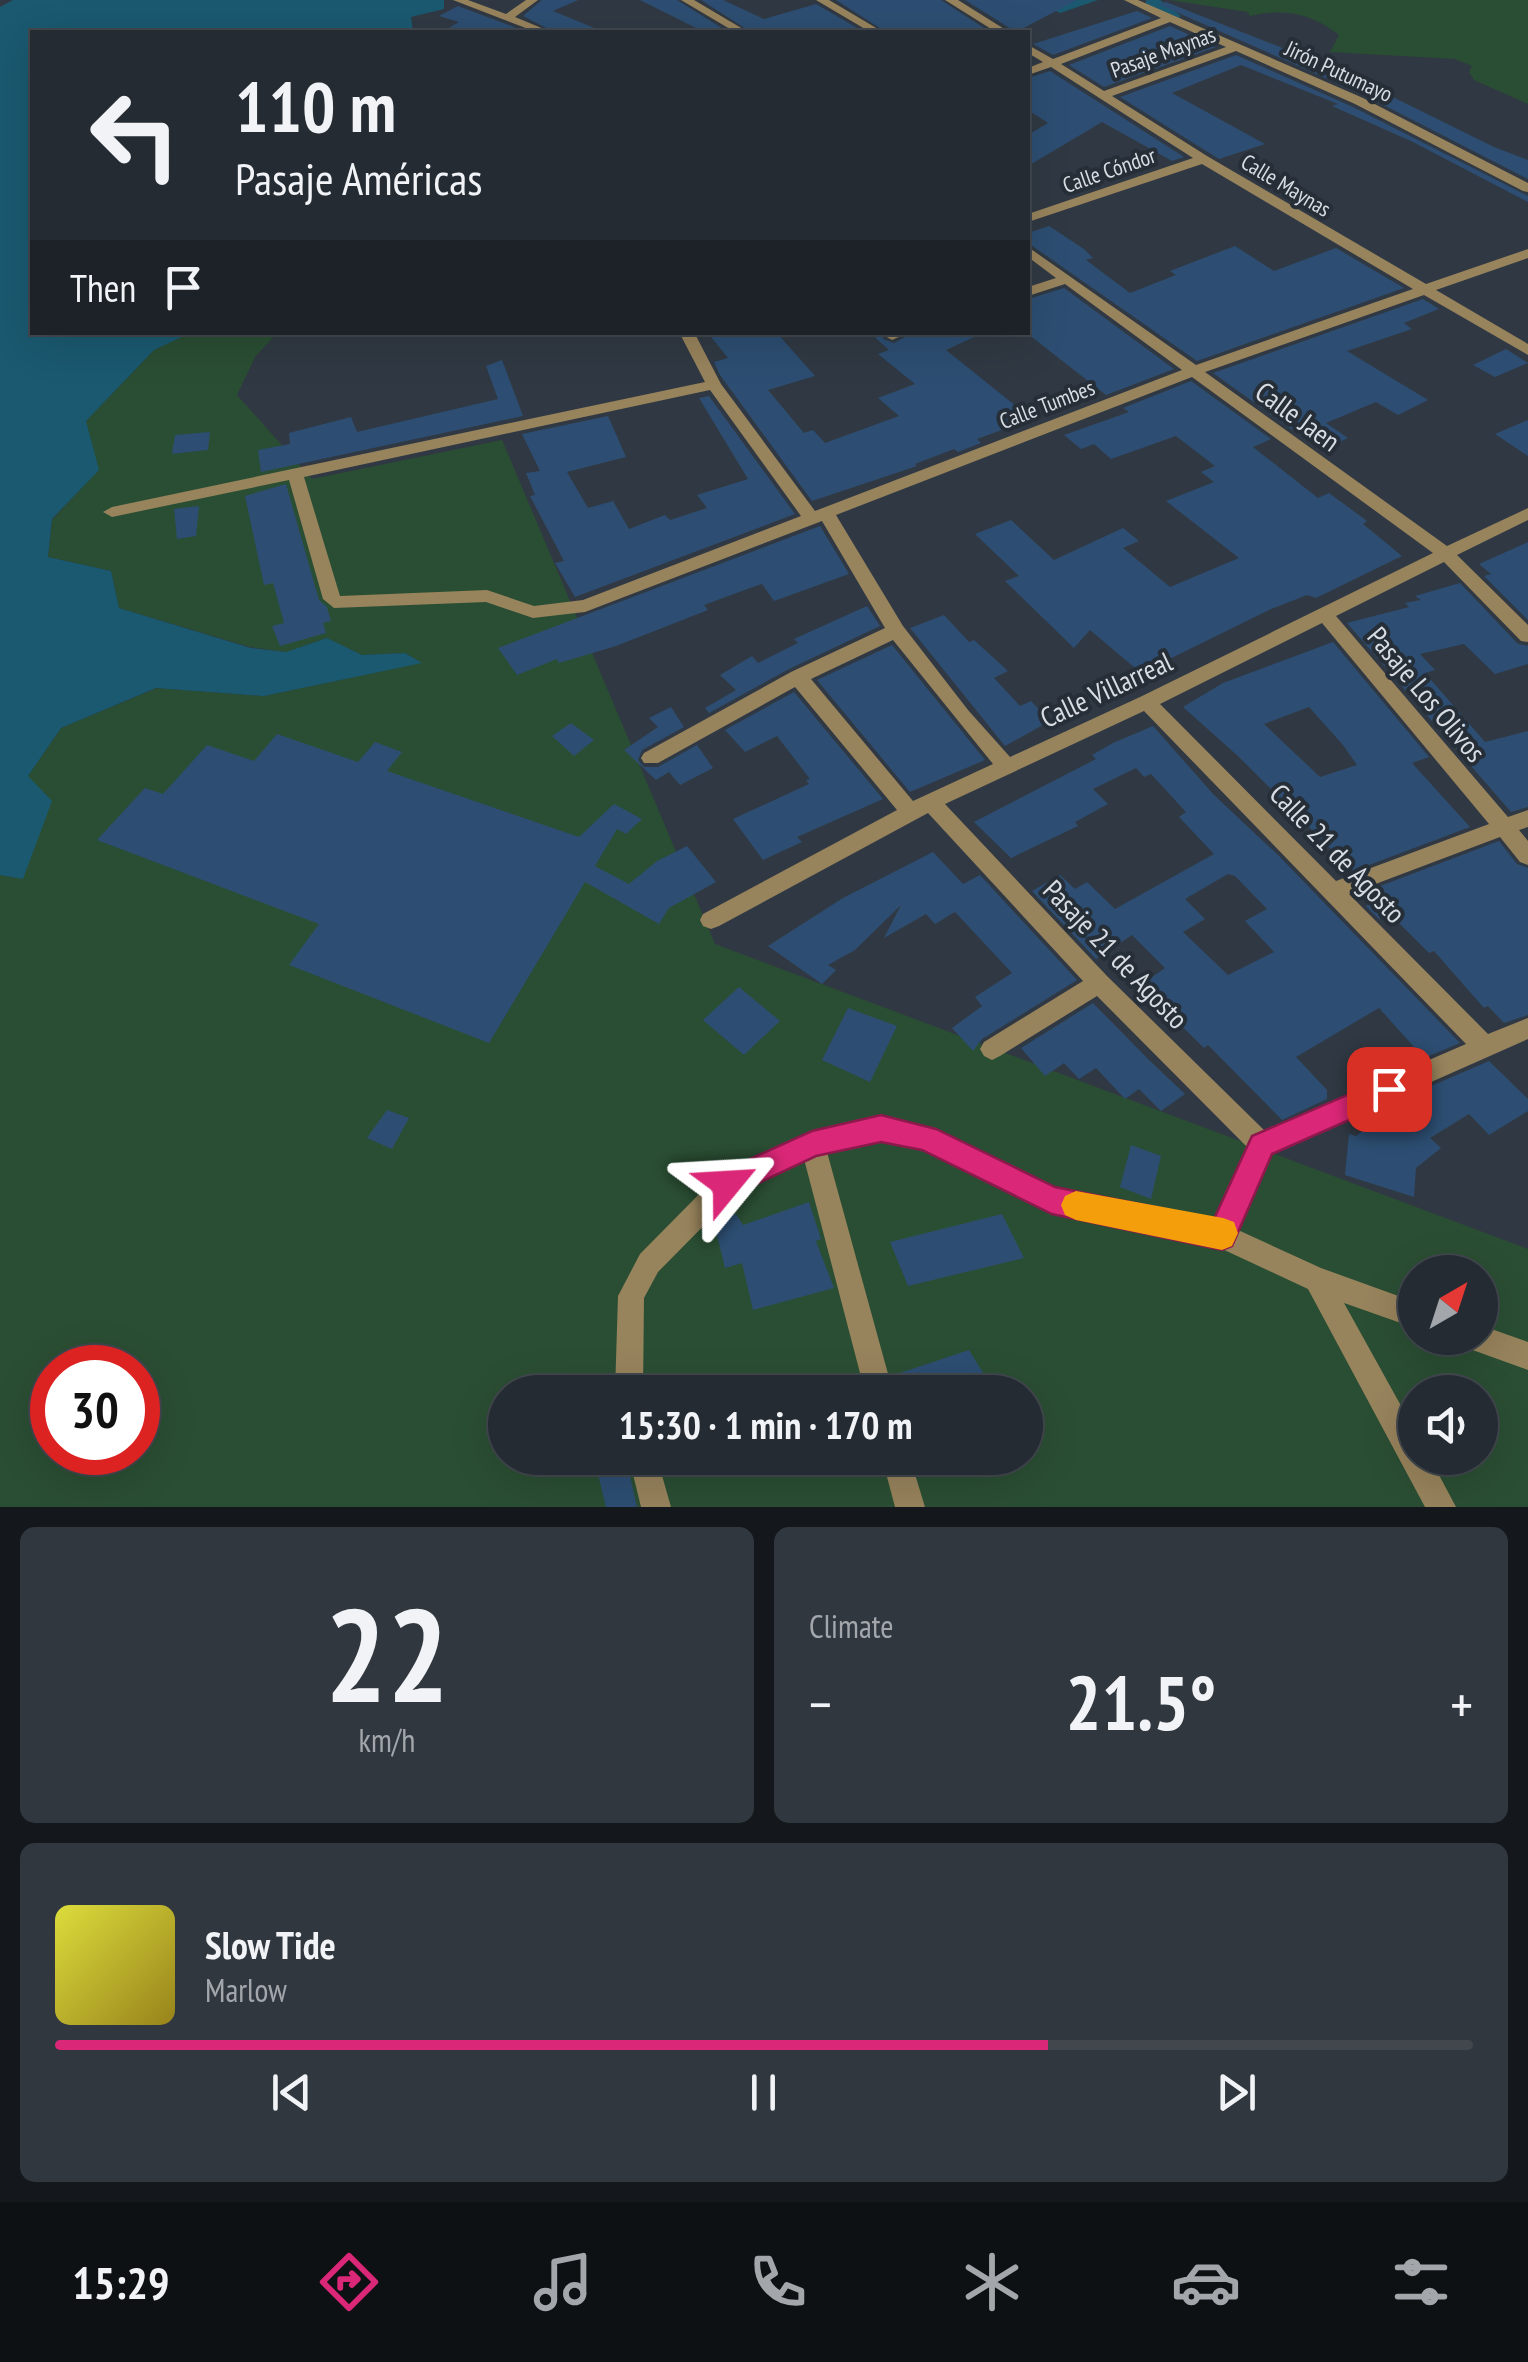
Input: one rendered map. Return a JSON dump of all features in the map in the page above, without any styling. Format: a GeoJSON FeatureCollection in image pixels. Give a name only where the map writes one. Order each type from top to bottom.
{"type":"FeatureCollection","features":[{"type":"Feature","properties":{"kind":"street"},"geometry":{"type":"LineString","coordinates":[[458,0],[540,30]]}},
{"type":"Feature","properties":{"kind":"street"},"geometry":{"type":"LineString","coordinates":[[508,17],[533,0]]}},
{"type":"Feature","properties":{"kind":"street"},"geometry":{"type":"LineString","coordinates":[[686,0],[738,30]]}},
{"type":"Feature","properties":{"kind":"street"},"geometry":{"type":"LineString","coordinates":[[820,0],[873,30]]}},
{"type":"Feature","properties":{"kind":"street"},"geometry":{"type":"LineString","coordinates":[[950,0],[1000,30]]}},
{"type":"Feature","properties":{"kind":"street","name":"Jirón Putumayo"},"geometry":{"type":"LineString","coordinates":[[1130,0],[1360,101],[1528,188]]}},
{"type":"Feature","properties":{"kind":"street"},"geometry":{"type":"LineString","coordinates":[[1030,71],[1169,20]]}},
{"type":"Feature","properties":{"kind":"street","name":"Pasaje Maynas"},"geometry":{"type":"LineString","coordinates":[[1103,95],[1237,47]]}},
{"type":"Feature","properties":{"kind":"street","name":"Calle Maynas"},"geometry":{"type":"LineString","coordinates":[[1030,49],[1203,159],[1528,350]]}},
{"type":"Feature","properties":{"kind":"street","name":"Calle Cóndor"},"geometry":{"type":"LineString","coordinates":[[1030,217],[1203,159]]}},
{"type":"Feature","properties":{"kind":"street","name":"Calle Jaen"},"geometry":{"type":"LineString","coordinates":[[1030,252],[1444,552],[1528,636]]}},
{"type":"Feature","properties":{"kind":"street","name":"Calle Tumbes"},"geometry":{"type":"LineString","coordinates":[[295,473],[332,599],[340,604],[487,596],[533,612],[585,606],[1193,370],[1528,252]]}},
{"type":"Feature","properties":{"kind":"street"},"geometry":{"type":"LineString","coordinates":[[1030,291],[1067,279]]}},
{"type":"Feature","properties":{"kind":"street"},"geometry":{"type":"LineString","coordinates":[[688,335],[714,385],[819,516],[896,631],[960,715],[1006,766]]}},
{"type":"Feature","properties":{"kind":"street"},"geometry":{"type":"LineString","coordinates":[[112,512],[714,385]]}},
{"type":"Feature","properties":{"kind":"street","name":"Calle Villarreal"},"geometry":{"type":"LineString","coordinates":[[711,920],[920,807],[1147,702],[1528,512]]}},
{"type":"Feature","properties":{"kind":"street","name":"Pasaje Los Olivos"},"geometry":{"type":"LineString","coordinates":[[1323,612],[1528,856]]}},
{"type":"Feature","properties":{"kind":"street"},"geometry":{"type":"LineString","coordinates":[[651,758],[798,677],[896,631]]}},
{"type":"Feature","properties":{"kind":"street","name":"Pasaje 21 de Agosto"},"geometry":{"type":"LineString","coordinates":[[798,677],[920,807],[1262,1145]]}},
{"type":"Feature","properties":{"kind":"street","name":"Calle 21 de Agosto"},"geometry":{"type":"LineString","coordinates":[[1147,702],[1485,1047]]}},
{"type":"Feature","properties":{"kind":"street"},"geometry":{"type":"LineString","coordinates":[[1333,891],[1528,818]]}},
{"type":"Feature","properties":{"kind":"street"},"geometry":{"type":"LineString","coordinates":[[992,1050],[1099,983]]}},
{"type":"Feature","properties":{"kind":"street"},"geometry":{"type":"LineString","coordinates":[[1222,1236],[1262,1145],[1528,1028]]}},
{"type":"Feature","properties":{"kind":"street"},"geometry":{"type":"LineString","coordinates":[[629,1375],[631,1296],[649,1263],[727,1184],[812,1144],[881,1128],[926,1138],[1052,1200],[1222,1236],[1317,1280],[1398,1309]]}},
{"type":"Feature","properties":{"kind":"street"},"geometry":{"type":"LineString","coordinates":[[812,1144],[874,1375]]}},
{"type":"Feature","properties":{"kind":"street"},"geometry":{"type":"LineString","coordinates":[[1317,1280],[1442,1507]]}},
{"type":"Feature","properties":{"kind":"street"},"geometry":{"type":"LineString","coordinates":[[1498,1345],[1528,1356]]}},
{"type":"Feature","properties":{"kind":"street"},"geometry":{"type":"LineString","coordinates":[[648,1475],[656,1507]]}},
{"type":"Feature","properties":{"kind":"street"},"geometry":{"type":"LineString","coordinates":[[901,1475],[910,1507]]}},
{"type":"Feature","properties":{"kind":"green space"},"geometry":{"type":"Polygon","coordinates":[[[1169,0],[1528,0],[1528,104],[1474,80],[1469,72],[1472,66],[1455,59],[1330,52],[1339,35],[1308,17],[1274,12],[1250,16],[1248,12],[1169,0]]]}},
{"type":"Feature","properties":{"kind":"green space"},"geometry":{"type":"Polygon","coordinates":[[[181,335],[275,335],[255,357],[237,395],[312,479],[502,440],[715,944],[1528,1249],[1528,1507],[0,1507],[0,875],[23,879],[28,776],[61,728],[157,688],[264,696],[420,663],[405,653],[362,655],[327,638],[286,652],[250,647],[119,608],[111,571],[48,557],[52,520],[98,470],[86,421],[154,350],[181,335]]]}},
{"type":"Feature","properties":{"kind":"water"},"geometry":{"type":"Polygon","coordinates":[[[13,0],[444,0],[444,9],[411,17],[413,30],[30,30],[30,335],[182,337],[154,350],[86,421],[99,470],[52,519],[48,557],[111,571],[119,608],[251,648],[286,652],[327,638],[362,655],[405,653],[422,663],[264,696],[156,688],[61,728],[28,776],[52,801],[23,879],[0,875],[0,7],[13,0]]]}},
{"type":"Feature","properties":{"kind":"building"},"geometry":{"type":"Polygon","coordinates":[[[542,0],[578,0],[553,11],[599,30],[550,30],[523,16],[542,0]]]}},
{"type":"Feature","properties":{"kind":"building"},"geometry":{"type":"Polygon","coordinates":[[[640,0],[677,0],[725,30],[700,30],[640,0]]]}},
{"type":"Feature","properties":{"kind":"building"},"geometry":{"type":"Polygon","coordinates":[[[701,0],[723,0],[764,19],[816,4],[861,30],[748,30],[701,0]]]}},
{"type":"Feature","properties":{"kind":"building"},"geometry":{"type":"Polygon","coordinates":[[[836,0],[941,0],[987,30],[883,30],[836,0]]]}},
{"type":"Feature","properties":{"kind":"building"},"geometry":{"type":"Polygon","coordinates":[[[965,0],[1077,0],[1020,30],[1013,30],[965,0]]]}},
{"type":"Feature","properties":{"kind":"building"},"geometry":{"type":"Polygon","coordinates":[[[1166,2],[1338,70],[1528,160],[1528,179],[1364,95],[1158,4],[1166,2]]]}},
{"type":"Feature","properties":{"kind":"building"},"geometry":{"type":"Polygon","coordinates":[[[458,6],[522,30],[445,30],[459,22],[439,16],[458,6]]]}},
{"type":"Feature","properties":{"kind":"building"},"geometry":{"type":"Polygon","coordinates":[[[1137,11],[1152,18],[1053,55],[1033,44],[1137,11]]]}},
{"type":"Feature","properties":{"kind":"building"},"geometry":{"type":"Polygon","coordinates":[[[1170,26],[1216,47],[1104,87],[1069,65],[1170,26]]]}},
{"type":"Feature","properties":{"kind":"building"},"geometry":{"type":"Polygon","coordinates":[[[1236,55],[1353,107],[1528,196],[1528,202],[1411,141],[1332,106],[1338,104],[1241,65],[1172,93],[1265,144],[1219,159],[1120,97],[1236,55]]]}},
{"type":"Feature","properties":{"kind":"building"},"geometry":{"type":"Polygon","coordinates":[[[1050,71],[1184,157],[1172,161],[1102,122],[1030,165],[1030,134],[1048,123],[1030,111],[1030,77],[1050,71]]]}},
{"type":"Feature","properties":{"kind":"building"},"geometry":{"type":"Polygon","coordinates":[[[1049,226],[1084,249],[1093,258],[1086,260],[1130,293],[1176,275],[1170,271],[1235,246],[1274,271],[1336,248],[1404,288],[1197,361],[1030,244],[1030,232],[1049,226]]]}},
{"type":"Feature","properties":{"kind":"building"},"geometry":{"type":"Polygon","coordinates":[[[1064,288],[1174,369],[1106,395],[1029,335],[1030,298],[1064,288]]]}},
{"type":"Feature","properties":{"kind":"building"},"geometry":{"type":"Polygon","coordinates":[[[1423,299],[1439,309],[1404,323],[1412,329],[1347,351],[1428,400],[1398,415],[1376,402],[1326,423],[1348,438],[1326,448],[1303,432],[1298,434],[1213,373],[1423,299]]]}},
{"type":"Feature","properties":{"kind":"building"},"geometry":{"type":"Polygon","coordinates":[[[709,335],[779,335],[815,376],[768,390],[804,433],[813,430],[825,443],[899,416],[878,398],[915,384],[878,354],[889,350],[872,335],[883,335],[883,339],[894,343],[909,335],[978,335],[946,350],[1032,419],[977,439],[981,443],[958,452],[954,449],[917,466],[812,501],[720,375],[714,362],[728,358],[709,335]]]}},
{"type":"Feature","properties":{"kind":"building"},"geometry":{"type":"Polygon","coordinates":[[[1506,349],[1528,363],[1495,377],[1473,365],[1506,349]]]}},
{"type":"Feature","properties":{"kind":"building"},"geometry":{"type":"Polygon","coordinates":[[[502,360],[523,416],[261,472],[258,450],[290,444],[289,433],[351,417],[357,432],[498,399],[486,366],[502,360]]]}},
{"type":"Feature","properties":{"kind":"building"},"geometry":{"type":"Polygon","coordinates":[[[1191,381],[1271,439],[1253,447],[1318,498],[1329,493],[1367,521],[1363,524],[1402,556],[1316,598],[1307,595],[1269,610],[1141,673],[1090,630],[1074,648],[1005,581],[1019,576],[975,534],[1011,520],[1054,560],[1123,528],[1139,541],[1123,548],[1170,587],[1239,558],[1166,501],[1214,482],[1201,472],[1215,466],[1176,436],[1111,459],[1094,444],[1081,449],[1064,435],[1129,412],[1123,408],[1191,381]]]}},
{"type":"Feature","properties":{"kind":"building"},"geometry":{"type":"Polygon","coordinates":[[[709,396],[795,514],[575,597],[555,563],[564,561],[530,496],[535,495],[526,473],[540,471],[522,434],[608,416],[626,457],[567,472],[588,508],[613,501],[629,529],[665,515],[670,520],[707,508],[697,495],[748,479],[699,398],[709,396]]]}},
{"type":"Feature","properties":{"kind":"building"},"geometry":{"type":"Polygon","coordinates":[[[1528,420],[1528,456],[1495,434],[1528,420]]]}},
{"type":"Feature","properties":{"kind":"building"},"geometry":{"type":"Polygon","coordinates":[[[210,432],[208,450],[172,454],[175,435],[210,432]]]}},
{"type":"Feature","properties":{"kind":"building"},"geometry":{"type":"Polygon","coordinates":[[[286,484],[319,600],[327,607],[331,621],[323,623],[326,633],[280,646],[272,626],[284,623],[273,583],[264,585],[245,496],[286,484]]]}},
{"type":"Feature","properties":{"kind":"building"},"geometry":{"type":"Polygon","coordinates":[[[199,506],[196,536],[177,539],[174,509],[199,506]]]}},
{"type":"Feature","properties":{"kind":"building"},"geometry":{"type":"Polygon","coordinates":[[[820,526],[849,574],[774,601],[762,584],[704,605],[708,610],[616,646],[559,663],[557,659],[517,675],[498,648],[820,526]]]}},
{"type":"Feature","properties":{"kind":"building"},"geometry":{"type":"Polygon","coordinates":[[[1528,542],[1528,620],[1484,576],[1491,574],[1479,564],[1528,542]]]}},
{"type":"Feature","properties":{"kind":"building"},"geometry":{"type":"Polygon","coordinates":[[[1460,583],[1518,644],[1528,646],[1528,664],[1495,674],[1464,644],[1420,654],[1435,670],[1425,673],[1485,742],[1528,731],[1528,807],[1511,812],[1347,623],[1409,607],[1405,603],[1421,600],[1415,596],[1460,583]]]}},
{"type":"Feature","properties":{"kind":"building"},"geometry":{"type":"Polygon","coordinates":[[[867,606],[880,626],[709,713],[705,708],[736,690],[720,675],[752,656],[758,663],[798,643],[794,639],[867,606]]]}},
{"type":"Feature","properties":{"kind":"building"},"geometry":{"type":"Polygon","coordinates":[[[944,615],[969,642],[974,640],[1008,671],[994,678],[1020,706],[1031,701],[1050,721],[1005,746],[910,628],[944,615]]]}},
{"type":"Feature","properties":{"kind":"building"},"geometry":{"type":"Polygon","coordinates":[[[1333,642],[1429,757],[1412,763],[1470,827],[1353,871],[1183,707],[1223,683],[1333,642]],[[1309,707],[1264,724],[1320,777],[1357,765],[1309,707]]]}},
{"type":"Feature","properties":{"kind":"building"},"geometry":{"type":"Polygon","coordinates":[[[892,645],[985,760],[910,792],[817,680],[892,645]]]}},
{"type":"Feature","properties":{"kind":"building"},"geometry":{"type":"Polygon","coordinates":[[[794,692],[883,799],[797,837],[802,842],[763,860],[733,819],[809,784],[806,780],[810,779],[777,736],[745,752],[725,730],[794,692]]]}},
{"type":"Feature","properties":{"kind":"building"},"geometry":{"type":"Polygon","coordinates":[[[671,707],[684,727],[642,750],[638,760],[644,767],[658,767],[697,745],[713,768],[680,785],[669,772],[656,780],[624,750],[658,727],[649,718],[671,707]]]}},
{"type":"Feature","properties":{"kind":"building"},"geometry":{"type":"Polygon","coordinates":[[[571,723],[594,740],[574,756],[552,736],[571,723]]]}},
{"type":"Feature","properties":{"kind":"building"},"geometry":{"type":"Polygon","coordinates":[[[1153,726],[1214,795],[1278,855],[1460,1043],[1424,1058],[1379,1008],[1296,1057],[1327,1090],[1327,1099],[1282,1120],[1208,1045],[1204,1048],[1160,1005],[1155,1008],[1135,989],[1165,968],[1132,935],[1096,959],[1032,891],[1060,875],[1075,889],[1087,882],[1115,909],[1214,854],[1179,817],[1186,812],[1151,774],[1144,777],[1136,768],[1093,789],[1108,804],[1075,822],[1078,826],[1011,858],[974,822],[1096,759],[1092,755],[1153,726]],[[1228,874],[1185,899],[1205,919],[1183,932],[1228,975],[1274,952],[1245,921],[1267,909],[1235,876],[1228,874]]]}},
{"type":"Feature","properties":{"kind":"building"},"geometry":{"type":"Polygon","coordinates":[[[277,734],[358,762],[375,742],[402,752],[387,771],[579,837],[614,804],[642,819],[626,834],[617,829],[595,866],[629,884],[657,861],[687,846],[716,882],[669,908],[659,924],[585,882],[489,1043],[289,965],[319,924],[97,840],[145,788],[163,794],[207,745],[254,761],[277,734]]]}},
{"type":"Feature","properties":{"kind":"building"},"geometry":{"type":"Polygon","coordinates":[[[1499,841],[1517,864],[1528,868],[1528,1015],[1504,1023],[1488,1006],[1484,1008],[1434,951],[1429,953],[1390,914],[1379,919],[1366,906],[1376,900],[1367,891],[1499,841]]]}},
{"type":"Feature","properties":{"kind":"building"},"geometry":{"type":"Polygon","coordinates":[[[933,852],[963,884],[980,875],[1077,980],[982,1039],[973,1051],[952,1028],[982,1006],[975,997],[1012,973],[955,912],[935,924],[926,914],[884,938],[901,905],[855,950],[828,965],[836,970],[822,984],[768,946],[843,898],[933,852]]]}},
{"type":"Feature","properties":{"kind":"building"},"geometry":{"type":"Polygon","coordinates":[[[739,987],[780,1021],[744,1055],[703,1020],[739,987]]]}},
{"type":"Feature","properties":{"kind":"building"},"geometry":{"type":"Polygon","coordinates":[[[1093,1003],[1185,1094],[1161,1111],[1139,1089],[1125,1099],[1096,1068],[1079,1079],[1064,1063],[1045,1076],[1021,1048],[1093,1003]]]}},
{"type":"Feature","properties":{"kind":"building"},"geometry":{"type":"Polygon","coordinates":[[[848,1008],[897,1026],[870,1082],[822,1060],[848,1008]]]}},
{"type":"Feature","properties":{"kind":"building"},"geometry":{"type":"Polygon","coordinates":[[[1489,1061],[1528,1099],[1528,1111],[1489,1135],[1469,1114],[1430,1138],[1441,1148],[1416,1168],[1414,1197],[1345,1175],[1349,1134],[1356,1136],[1401,1099],[1489,1061]]]}},
{"type":"Feature","properties":{"kind":"building"},"geometry":{"type":"Polygon","coordinates":[[[387,1110],[409,1118],[392,1149],[367,1138],[387,1110]]]}},
{"type":"Feature","properties":{"kind":"building"},"geometry":{"type":"Polygon","coordinates":[[[1131,1145],[1161,1156],[1151,1199],[1120,1187],[1131,1145]]]}},
{"type":"Feature","properties":{"kind":"building"},"geometry":{"type":"Polygon","coordinates":[[[809,1202],[821,1239],[816,1241],[834,1288],[753,1310],[742,1263],[725,1268],[714,1223],[736,1214],[743,1225],[809,1202]]]}},
{"type":"Feature","properties":{"kind":"building"},"geometry":{"type":"Polygon","coordinates":[[[1002,1214],[1024,1258],[908,1286],[890,1242],[1002,1214]]]}},
{"type":"Feature","properties":{"kind":"building"},"geometry":{"type":"Polygon","coordinates":[[[969,1350],[984,1375],[894,1375],[969,1350]]]}},
{"type":"Feature","properties":{"kind":"building"},"geometry":{"type":"Polygon","coordinates":[[[598,1475],[630,1475],[637,1507],[606,1507],[598,1475]]]}},
{"type":"Feature","properties":{"kind":"waterway"},"geometry":{"type":"LineString","coordinates":[[1060,9],[1091,0]]}},
{"type":"Feature","properties":{"kind":"waterway"},"geometry":{"type":"LineString","coordinates":[[1153,0],[1151,3],[1174,16],[1169,19]]}},
{"type":"Feature","properties":{"kind":"slow traffic"},"geometry":{"type":"LineString","coordinates":[[1076,1205],[1222,1236],[1223,1233]]}},
{"type":"Feature","properties":{"kind":"route"},"geometry":{"type":"LineString","coordinates":[[727,1184],[812,1144],[881,1128],[926,1138],[1052,1200],[1222,1236],[1262,1145],[1389,1089]]}}]}
